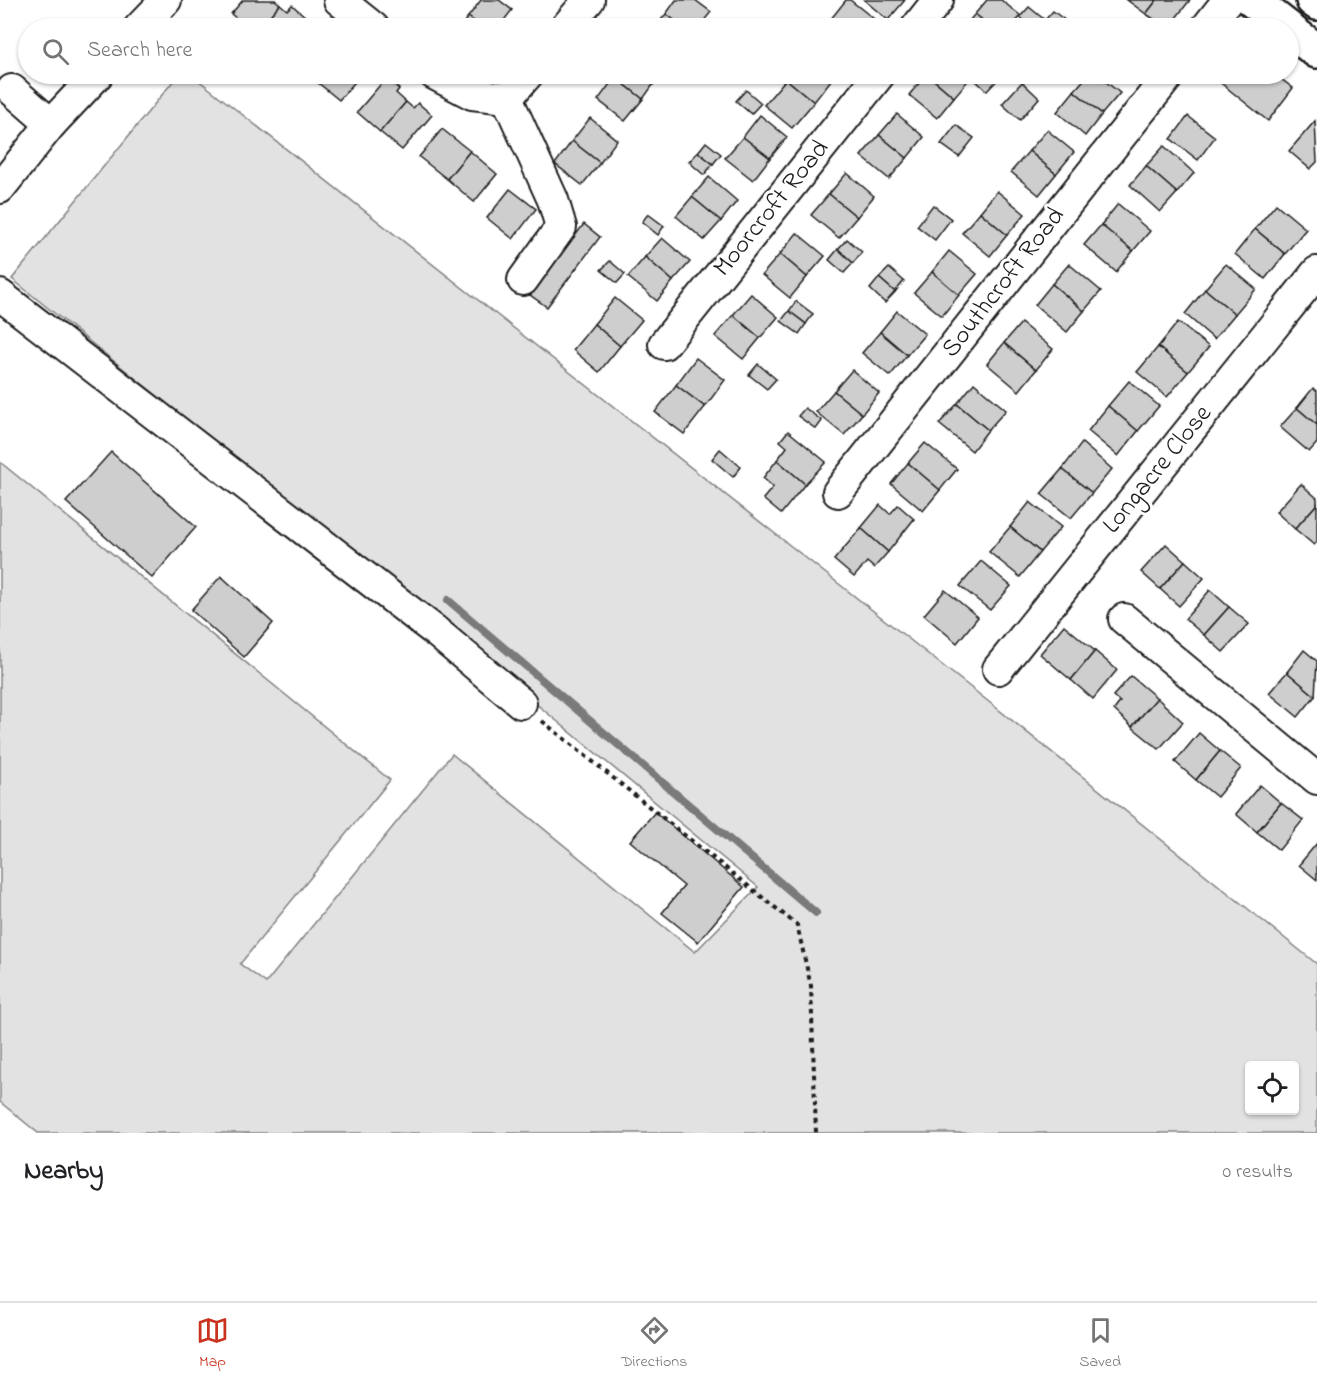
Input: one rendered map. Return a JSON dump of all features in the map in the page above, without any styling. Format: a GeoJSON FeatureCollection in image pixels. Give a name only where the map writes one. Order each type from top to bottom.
{"type":"FeatureCollection","features":[{"type":"Feature","properties":{"kind":"main road"},"geometry":{"type":"LineString","coordinates":[[1252,0],[1275,18]]}},
{"type":"Feature","properties":{"kind":"main road"},"geometry":{"type":"LineString","coordinates":[[1312,0],[1317,3]]}},
{"type":"Feature","properties":{"kind":"main road"},"geometry":{"type":"LineString","coordinates":[[1299,37],[1317,51]]}},
{"type":"Feature","properties":{"kind":"street"},"geometry":{"type":"LineString","coordinates":[[149,18],[166,0]]}},
{"type":"Feature","properties":{"kind":"street"},"geometry":{"type":"LineString","coordinates":[[339,0],[362,18]]}},
{"type":"Feature","properties":{"kind":"street"},"geometry":{"type":"LineString","coordinates":[[574,18],[589,0]]}},
{"type":"Feature","properties":{"kind":"street"},"geometry":{"type":"LineString","coordinates":[[923,18],[938,0]]}},
{"type":"Feature","properties":{"kind":"street"},"geometry":{"type":"LineString","coordinates":[[1214,18],[1228,0]]}},
{"type":"Feature","properties":{"kind":"street"},"geometry":{"type":"LineString","coordinates":[[0,188],[51,124],[89,84]]}},
{"type":"Feature","properties":{"kind":"street"},"geometry":{"type":"LineString","coordinates":[[453,84],[472,94],[507,98]]}},
{"type":"Feature","properties":{"kind":"street"},"geometry":{"type":"LineString","coordinates":[[507,98],[519,84]]}},
{"type":"Feature","properties":{"kind":"street","name":"Moorcroft Road"},"geometry":{"type":"LineString","coordinates":[[664,344],[872,84]]}},
{"type":"Feature","properties":{"kind":"street","name":"Southcroft Road"},"geometry":{"type":"LineString","coordinates":[[838,492],[1162,84]]}},
{"type":"Feature","properties":{"kind":"street"},"geometry":{"type":"LineString","coordinates":[[12,90],[51,124]]}},
{"type":"Feature","properties":{"kind":"street"},"geometry":{"type":"LineString","coordinates":[[507,98],[553,200],[561,228],[523,280]]}},
{"type":"Feature","properties":{"kind":"street","name":"Longacre Close"},"geometry":{"type":"LineString","coordinates":[[998,669],[1317,272]]}},
{"type":"Feature","properties":{"kind":"street"},"geometry":{"type":"LineString","coordinates":[[0,294],[424,622],[521,703]]}},
{"type":"Feature","properties":{"kind":"street"},"geometry":{"type":"LineString","coordinates":[[1124,618],[1313,768]]}},
{"type":"Feature","properties":{"kind":"path"},"geometry":{"type":"LineString","coordinates":[[521,703],[797,925],[811,986],[816,1133]]}},
{"type":"Feature","properties":{"kind":"shaded area"},"geometry":{"type":"Polygon","coordinates":[[[171,84],[203,84],[206,86],[989,702],[1317,964],[1317,1133],[38,1133],[0,1102],[0,462],[390,780],[240,964],[266,983],[452,754],[695,952],[758,887],[403,594],[12,279],[171,84]]]}},
{"type":"Feature","properties":{"kind":"building"},"geometry":{"type":"Polygon","coordinates":[[[243,0],[275,0],[280,4],[268,18],[236,18],[231,14],[243,0]]]}},
{"type":"Feature","properties":{"kind":"building"},"geometry":{"type":"Polygon","coordinates":[[[481,0],[499,0],[512,10],[506,18],[468,17],[481,0]]]}},
{"type":"Feature","properties":{"kind":"building"},"geometry":{"type":"Polygon","coordinates":[[[676,0],[695,0],[711,12],[706,18],[671,18],[666,14],[676,0]]]}},
{"type":"Feature","properties":{"kind":"building"},"geometry":{"type":"Polygon","coordinates":[[[846,0],[850,0],[873,18],[832,18],[846,0]]]}},
{"type":"Feature","properties":{"kind":"building"},"geometry":{"type":"Polygon","coordinates":[[[864,0],[905,0],[890,18],[886,18],[864,0]]]}},
{"type":"Feature","properties":{"kind":"building"},"geometry":{"type":"Polygon","coordinates":[[[987,0],[1001,0],[1021,16],[1019,18],[980,18],[975,14],[987,0]]]}},
{"type":"Feature","properties":{"kind":"building"},"geometry":{"type":"Polygon","coordinates":[[[1127,0],[1157,0],[1146,14],[1127,0]]]}},
{"type":"Feature","properties":{"kind":"building"},"geometry":{"type":"Polygon","coordinates":[[[1157,0],[1190,0],[1176,18],[1152,18],[1146,14],[1157,0]]]}},
{"type":"Feature","properties":{"kind":"building"},"geometry":{"type":"Polygon","coordinates":[[[280,4],[287,10],[292,5],[306,17],[305,18],[268,18],[280,4]]]}},
{"type":"Feature","properties":{"kind":"building"},"geometry":{"type":"Polygon","coordinates":[[[1029,7],[1043,18],[1021,18],[1029,7]]]}},
{"type":"Feature","properties":{"kind":"building"},"geometry":{"type":"Polygon","coordinates":[[[1053,11],[1062,18],[1047,18],[1053,11]]]}},
{"type":"Feature","properties":{"kind":"building"},"geometry":{"type":"Polygon","coordinates":[[[319,84],[353,84],[339,100],[319,84]]]}},
{"type":"Feature","properties":{"kind":"building"},"geometry":{"type":"Polygon","coordinates":[[[381,84],[393,84],[399,89],[396,93],[406,102],[380,132],[357,112],[381,84]]]}},
{"type":"Feature","properties":{"kind":"building"},"geometry":{"type":"Polygon","coordinates":[[[610,84],[624,84],[643,99],[625,121],[598,100],[610,84]]]}},
{"type":"Feature","properties":{"kind":"building"},"geometry":{"type":"Polygon","coordinates":[[[624,84],[654,84],[643,99],[624,84]]]}},
{"type":"Feature","properties":{"kind":"building"},"geometry":{"type":"Polygon","coordinates":[[[782,84],[792,84],[814,102],[792,128],[764,105],[782,84]]]}},
{"type":"Feature","properties":{"kind":"building"},"geometry":{"type":"Polygon","coordinates":[[[792,84],[828,84],[814,102],[792,84]]]}},
{"type":"Feature","properties":{"kind":"building"},"geometry":{"type":"Polygon","coordinates":[[[918,84],[939,84],[954,97],[937,118],[909,95],[918,84]]]}},
{"type":"Feature","properties":{"kind":"building"},"geometry":{"type":"Polygon","coordinates":[[[939,84],[965,84],[954,97],[939,84]]]}},
{"type":"Feature","properties":{"kind":"building"},"geometry":{"type":"Polygon","coordinates":[[[979,84],[994,84],[987,91],[979,84]]]}},
{"type":"Feature","properties":{"kind":"building"},"geometry":{"type":"Polygon","coordinates":[[[1020,84],[1024,84],[1039,98],[1020,120],[1002,104],[1020,84]]]}},
{"type":"Feature","properties":{"kind":"building"},"geometry":{"type":"Polygon","coordinates":[[[1080,84],[1109,84],[1120,93],[1102,114],[1074,91],[1080,84]]]}},
{"type":"Feature","properties":{"kind":"building"},"geometry":{"type":"Polygon","coordinates":[[[1222,84],[1288,84],[1293,88],[1268,121],[1222,84]]]}},
{"type":"Feature","properties":{"kind":"building"},"geometry":{"type":"Polygon","coordinates":[[[746,90],[761,103],[751,114],[736,101],[746,90]]]}},
{"type":"Feature","properties":{"kind":"building"},"geometry":{"type":"Polygon","coordinates":[[[1074,91],[1102,114],[1085,136],[1057,112],[1074,91]]]}},
{"type":"Feature","properties":{"kind":"building"},"geometry":{"type":"Polygon","coordinates":[[[406,102],[413,108],[418,103],[432,115],[402,150],[380,132],[406,102]]]}},
{"type":"Feature","properties":{"kind":"building"},"geometry":{"type":"Polygon","coordinates":[[[897,114],[924,137],[907,158],[879,135],[897,114]]]}},
{"type":"Feature","properties":{"kind":"building"},"geometry":{"type":"Polygon","coordinates":[[[760,115],[787,137],[770,158],[743,137],[760,115]]]}},
{"type":"Feature","properties":{"kind":"building"},"geometry":{"type":"Polygon","coordinates":[[[1188,116],[1215,137],[1198,160],[1171,139],[1188,116]]]}},
{"type":"Feature","properties":{"kind":"building"},"geometry":{"type":"Polygon","coordinates":[[[590,118],[617,140],[600,163],[572,141],[590,118]]]}},
{"type":"Feature","properties":{"kind":"building"},"geometry":{"type":"Polygon","coordinates":[[[1315,121],[1317,162],[1310,169],[1289,151],[1315,121]]]}},
{"type":"Feature","properties":{"kind":"building"},"geometry":{"type":"Polygon","coordinates":[[[956,125],[974,138],[959,157],[941,144],[956,125]]]}},
{"type":"Feature","properties":{"kind":"building"},"geometry":{"type":"Polygon","coordinates":[[[442,129],[470,151],[447,179],[419,157],[442,129]]]}},
{"type":"Feature","properties":{"kind":"building"},"geometry":{"type":"Polygon","coordinates":[[[1047,130],[1074,152],[1056,174],[1029,151],[1047,130]]]}},
{"type":"Feature","properties":{"kind":"building"},"geometry":{"type":"Polygon","coordinates":[[[879,135],[907,158],[889,179],[861,156],[879,135]]]}},
{"type":"Feature","properties":{"kind":"building"},"geometry":{"type":"Polygon","coordinates":[[[743,137],[770,158],[753,180],[725,158],[743,137]]]}},
{"type":"Feature","properties":{"kind":"building"},"geometry":{"type":"Polygon","coordinates":[[[572,141],[600,163],[582,185],[555,164],[572,141]]]}},
{"type":"Feature","properties":{"kind":"building"},"geometry":{"type":"Polygon","coordinates":[[[706,142],[721,154],[713,164],[698,152],[706,142]]]}},
{"type":"Feature","properties":{"kind":"building"},"geometry":{"type":"Polygon","coordinates":[[[1164,146],[1194,173],[1177,193],[1146,166],[1164,146]]]}},
{"type":"Feature","properties":{"kind":"building"},"geometry":{"type":"Polygon","coordinates":[[[470,151],[497,174],[474,202],[447,179],[470,151]]]}},
{"type":"Feature","properties":{"kind":"building"},"geometry":{"type":"Polygon","coordinates":[[[1029,151],[1056,174],[1039,195],[1011,172],[1029,151]]]}},
{"type":"Feature","properties":{"kind":"building"},"geometry":{"type":"Polygon","coordinates":[[[698,152],[713,164],[704,175],[689,162],[698,152]]]}},
{"type":"Feature","properties":{"kind":"building"},"geometry":{"type":"Polygon","coordinates":[[[1146,166],[1177,193],[1160,212],[1130,185],[1146,166]]]}},
{"type":"Feature","properties":{"kind":"building"},"geometry":{"type":"Polygon","coordinates":[[[847,173],[874,196],[857,217],[829,194],[847,173]]]}},
{"type":"Feature","properties":{"kind":"building"},"geometry":{"type":"Polygon","coordinates":[[[709,177],[737,201],[721,221],[692,197],[709,177]]]}},
{"type":"Feature","properties":{"kind":"building"},"geometry":{"type":"Polygon","coordinates":[[[510,189],[536,209],[513,239],[487,218],[510,189]]]}},
{"type":"Feature","properties":{"kind":"building"},"geometry":{"type":"Polygon","coordinates":[[[997,191],[1025,214],[1007,235],[980,212],[997,191]]]}},
{"type":"Feature","properties":{"kind":"building"},"geometry":{"type":"Polygon","coordinates":[[[829,194],[857,217],[839,238],[811,215],[829,194]]]}},
{"type":"Feature","properties":{"kind":"building"},"geometry":{"type":"Polygon","coordinates":[[[692,197],[721,221],[704,240],[676,216],[692,197]]]}},
{"type":"Feature","properties":{"kind":"building"},"geometry":{"type":"Polygon","coordinates":[[[1118,204],[1150,231],[1133,251],[1101,225],[1118,204]]]}},
{"type":"Feature","properties":{"kind":"building"},"geometry":{"type":"Polygon","coordinates":[[[1276,204],[1306,229],[1285,254],[1255,229],[1276,204]]]}},
{"type":"Feature","properties":{"kind":"building"},"geometry":{"type":"Polygon","coordinates":[[[933,205],[951,219],[935,240],[917,226],[933,205]]]}},
{"type":"Feature","properties":{"kind":"building"},"geometry":{"type":"Polygon","coordinates":[[[980,212],[1007,235],[990,256],[962,233],[980,212]]]}},
{"type":"Feature","properties":{"kind":"building"},"geometry":{"type":"Polygon","coordinates":[[[648,214],[664,226],[658,235],[642,222],[648,214]]]}},
{"type":"Feature","properties":{"kind":"building"},"geometry":{"type":"Polygon","coordinates":[[[584,224],[600,237],[547,307],[530,295],[584,224]]]}},
{"type":"Feature","properties":{"kind":"building"},"geometry":{"type":"Polygon","coordinates":[[[1101,225],[1133,251],[1116,272],[1084,245],[1101,225]]]}},
{"type":"Feature","properties":{"kind":"building"},"geometry":{"type":"Polygon","coordinates":[[[1255,229],[1285,254],[1265,279],[1235,254],[1255,229]]]}},
{"type":"Feature","properties":{"kind":"building"},"geometry":{"type":"Polygon","coordinates":[[[797,233],[825,256],[807,277],[780,254],[797,233]]]}},
{"type":"Feature","properties":{"kind":"building"},"geometry":{"type":"Polygon","coordinates":[[[662,238],[690,262],[673,281],[645,257],[662,238]]]}},
{"type":"Feature","properties":{"kind":"building"},"geometry":{"type":"Polygon","coordinates":[[[847,239],[862,252],[853,263],[838,249],[847,239]]]}},
{"type":"Feature","properties":{"kind":"building"},"geometry":{"type":"Polygon","coordinates":[[[838,249],[853,263],[844,273],[829,260],[838,249]]]}},
{"type":"Feature","properties":{"kind":"building"},"geometry":{"type":"Polygon","coordinates":[[[949,251],[977,274],[959,295],[932,272],[949,251]]]}},
{"type":"Feature","properties":{"kind":"building"},"geometry":{"type":"Polygon","coordinates":[[[780,254],[807,277],[790,298],[762,275],[780,254]]]}},
{"type":"Feature","properties":{"kind":"building"},"geometry":{"type":"Polygon","coordinates":[[[645,257],[673,281],[657,301],[628,277],[645,257]]]}},
{"type":"Feature","properties":{"kind":"building"},"geometry":{"type":"Polygon","coordinates":[[[610,261],[625,274],[617,283],[601,270],[610,261]]]}},
{"type":"Feature","properties":{"kind":"building"},"geometry":{"type":"Polygon","coordinates":[[[1069,264],[1101,291],[1084,311],[1052,284],[1069,264]]]}},
{"type":"Feature","properties":{"kind":"building"},"geometry":{"type":"Polygon","coordinates":[[[1226,264],[1256,289],[1235,314],[1205,289],[1226,264]]]}},
{"type":"Feature","properties":{"kind":"building"},"geometry":{"type":"Polygon","coordinates":[[[889,268],[904,281],[895,292],[879,278],[889,268]]]}},
{"type":"Feature","properties":{"kind":"building"},"geometry":{"type":"Polygon","coordinates":[[[932,272],[959,295],[942,316],[914,293],[932,272]]]}},
{"type":"Feature","properties":{"kind":"building"},"geometry":{"type":"Polygon","coordinates":[[[879,278],[895,292],[885,303],[870,289],[879,278]]]}},
{"type":"Feature","properties":{"kind":"building"},"geometry":{"type":"Polygon","coordinates":[[[1052,284],[1084,311],[1067,332],[1035,305],[1052,284]]]}},
{"type":"Feature","properties":{"kind":"building"},"geometry":{"type":"Polygon","coordinates":[[[1205,289],[1235,314],[1214,339],[1185,314],[1205,289]]]}},
{"type":"Feature","properties":{"kind":"building"},"geometry":{"type":"Polygon","coordinates":[[[751,294],[778,317],[760,338],[733,315],[751,294]]]}},
{"type":"Feature","properties":{"kind":"building"},"geometry":{"type":"Polygon","coordinates":[[[615,298],[642,320],[620,346],[594,324],[615,298]]]}},
{"type":"Feature","properties":{"kind":"building"},"geometry":{"type":"Polygon","coordinates":[[[796,301],[813,314],[806,324],[789,311],[796,301]]]}},
{"type":"Feature","properties":{"kind":"building"},"geometry":{"type":"Polygon","coordinates":[[[789,311],[806,324],[799,334],[781,321],[789,311]]]}},
{"type":"Feature","properties":{"kind":"building"},"geometry":{"type":"Polygon","coordinates":[[[897,311],[925,334],[907,355],[880,332],[897,311]]]}},
{"type":"Feature","properties":{"kind":"building"},"geometry":{"type":"Polygon","coordinates":[[[733,315],[760,338],[743,359],[715,336],[733,315]]]}},
{"type":"Feature","properties":{"kind":"building"},"geometry":{"type":"Polygon","coordinates":[[[1178,322],[1209,347],[1188,372],[1158,347],[1178,322]]]}},
{"type":"Feature","properties":{"kind":"building"},"geometry":{"type":"Polygon","coordinates":[[[1021,323],[1053,349],[1036,370],[1004,343],[1021,323]]]}},
{"type":"Feature","properties":{"kind":"building"},"geometry":{"type":"Polygon","coordinates":[[[594,324],[620,346],[599,372],[573,350],[594,324]]]}},
{"type":"Feature","properties":{"kind":"building"},"geometry":{"type":"Polygon","coordinates":[[[880,332],[907,355],[890,376],[862,353],[880,332]]]}},
{"type":"Feature","properties":{"kind":"building"},"geometry":{"type":"Polygon","coordinates":[[[1004,343],[1036,370],[1019,391],[987,364],[1004,343]]]}},
{"type":"Feature","properties":{"kind":"building"},"geometry":{"type":"Polygon","coordinates":[[[1158,347],[1188,372],[1167,397],[1137,372],[1158,347]]]}},
{"type":"Feature","properties":{"kind":"building"},"geometry":{"type":"Polygon","coordinates":[[[696,358],[725,380],[705,407],[676,385],[696,358]]]}},
{"type":"Feature","properties":{"kind":"building"},"geometry":{"type":"Polygon","coordinates":[[[758,364],[776,379],[767,389],[749,375],[758,364]]]}},
{"type":"Feature","properties":{"kind":"building"},"geometry":{"type":"Polygon","coordinates":[[[852,370],[879,393],[862,414],[834,391],[852,370]]]}},
{"type":"Feature","properties":{"kind":"building"},"geometry":{"type":"Polygon","coordinates":[[[1129,381],[1159,406],[1138,431],[1108,406],[1129,381]]]}},
{"type":"Feature","properties":{"kind":"building"},"geometry":{"type":"Polygon","coordinates":[[[974,383],[1006,410],[988,430],[957,404],[974,383]]]}},
{"type":"Feature","properties":{"kind":"building"},"geometry":{"type":"Polygon","coordinates":[[[676,385],[705,407],[684,434],[655,412],[676,385]]]}},
{"type":"Feature","properties":{"kind":"building"},"geometry":{"type":"Polygon","coordinates":[[[1313,388],[1317,392],[1317,425],[1297,408],[1313,388]]]}},
{"type":"Feature","properties":{"kind":"building"},"geometry":{"type":"Polygon","coordinates":[[[834,391],[862,414],[844,435],[816,412],[834,391]]]}},
{"type":"Feature","properties":{"kind":"building"},"geometry":{"type":"Polygon","coordinates":[[[957,404],[988,430],[972,451],[939,424],[957,404]]]}},
{"type":"Feature","properties":{"kind":"building"},"geometry":{"type":"Polygon","coordinates":[[[1108,406],[1138,431],[1118,456],[1088,431],[1108,406]]]}},
{"type":"Feature","properties":{"kind":"building"},"geometry":{"type":"Polygon","coordinates":[[[805,408],[822,421],[816,429],[798,416],[805,408]]]}},
{"type":"Feature","properties":{"kind":"building"},"geometry":{"type":"Polygon","coordinates":[[[1297,408],[1317,425],[1317,443],[1309,452],[1280,427],[1297,408]]]}},
{"type":"Feature","properties":{"kind":"building"},"geometry":{"type":"Polygon","coordinates":[[[788,431],[826,462],[805,484],[777,460],[787,447],[780,441],[788,431]]]}},
{"type":"Feature","properties":{"kind":"building"},"geometry":{"type":"Polygon","coordinates":[[[925,443],[957,469],[940,490],[908,463],[925,443]]]}},
{"type":"Feature","properties":{"kind":"building"},"geometry":{"type":"Polygon","coordinates":[[[1082,443],[1112,469],[1092,493],[1062,469],[1082,443]]]}},
{"type":"Feature","properties":{"kind":"building"},"geometry":{"type":"Polygon","coordinates":[[[720,449],[741,467],[733,477],[712,459],[720,449]]]}},
{"type":"Feature","properties":{"kind":"building"},"geometry":{"type":"Polygon","coordinates":[[[111,452],[196,527],[152,578],[66,502],[111,452]]]}},
{"type":"Feature","properties":{"kind":"building"},"geometry":{"type":"Polygon","coordinates":[[[777,460],[805,484],[781,514],[763,499],[773,487],[763,478],[777,460]]]}},
{"type":"Feature","properties":{"kind":"building"},"geometry":{"type":"Polygon","coordinates":[[[908,463],[940,490],[923,511],[891,484],[908,463]]]}},
{"type":"Feature","properties":{"kind":"building"},"geometry":{"type":"Polygon","coordinates":[[[1062,469],[1092,493],[1071,518],[1041,494],[1062,469]]]}},
{"type":"Feature","properties":{"kind":"building"},"geometry":{"type":"Polygon","coordinates":[[[1301,484],[1317,498],[1317,504],[1295,529],[1276,512],[1301,484]]]}},
{"type":"Feature","properties":{"kind":"building"},"geometry":{"type":"Polygon","coordinates":[[[1030,502],[1061,527],[1040,552],[1010,527],[1030,502]]]}},
{"type":"Feature","properties":{"kind":"building"},"geometry":{"type":"Polygon","coordinates":[[[1317,504],[1317,542],[1314,545],[1295,529],[1317,504]]]}},
{"type":"Feature","properties":{"kind":"building"},"geometry":{"type":"Polygon","coordinates":[[[880,505],[890,514],[898,505],[914,519],[888,552],[861,528],[880,505]]]}},
{"type":"Feature","properties":{"kind":"building"},"geometry":{"type":"Polygon","coordinates":[[[1010,527],[1040,552],[1020,577],[989,552],[1010,527]]]}},
{"type":"Feature","properties":{"kind":"building"},"geometry":{"type":"Polygon","coordinates":[[[861,528],[888,552],[874,568],[867,562],[854,577],[834,560],[861,528]]]}},
{"type":"Feature","properties":{"kind":"building"},"geometry":{"type":"Polygon","coordinates":[[[1166,544],[1185,561],[1160,589],[1141,572],[1166,544]]]}},
{"type":"Feature","properties":{"kind":"building"},"geometry":{"type":"Polygon","coordinates":[[[981,561],[1011,586],[990,610],[960,586],[981,561]]]}},
{"type":"Feature","properties":{"kind":"building"},"geometry":{"type":"Polygon","coordinates":[[[1185,561],[1204,578],[1179,606],[1160,589],[1185,561]]]}},
{"type":"Feature","properties":{"kind":"building"},"geometry":{"type":"Polygon","coordinates":[[[221,576],[273,623],[244,657],[191,610],[221,576]]]}},
{"type":"Feature","properties":{"kind":"building"},"geometry":{"type":"Polygon","coordinates":[[[945,590],[978,617],[957,643],[924,615],[945,590]]]}},
{"type":"Feature","properties":{"kind":"building"},"geometry":{"type":"Polygon","coordinates":[[[1210,590],[1229,607],[1204,635],[1185,619],[1210,590]]]}},
{"type":"Feature","properties":{"kind":"building"},"geometry":{"type":"Polygon","coordinates":[[[1229,607],[1249,624],[1223,652],[1204,635],[1229,607]]]}},
{"type":"Feature","properties":{"kind":"building"},"geometry":{"type":"Polygon","coordinates":[[[1064,625],[1095,651],[1071,680],[1040,654],[1064,625]]]}},
{"type":"Feature","properties":{"kind":"building"},"geometry":{"type":"Polygon","coordinates":[[[1304,650],[1317,661],[1315,696],[1287,672],[1304,650]]]}},
{"type":"Feature","properties":{"kind":"building"},"geometry":{"type":"Polygon","coordinates":[[[1095,651],[1117,670],[1093,699],[1071,680],[1095,651]]]}},
{"type":"Feature","properties":{"kind":"building"},"geometry":{"type":"Polygon","coordinates":[[[1287,672],[1315,696],[1298,717],[1269,693],[1287,672]]]}},
{"type":"Feature","properties":{"kind":"building"},"geometry":{"type":"Polygon","coordinates":[[[1131,676],[1157,698],[1132,727],[1114,710],[1120,702],[1113,696],[1131,676]]]}},
{"type":"Feature","properties":{"kind":"building"},"geometry":{"type":"Polygon","coordinates":[[[1157,698],[1183,722],[1159,749],[1132,727],[1157,698]]]}},
{"type":"Feature","properties":{"kind":"building"},"geometry":{"type":"Polygon","coordinates":[[[1199,733],[1220,751],[1196,780],[1175,762],[1199,733]]]}},
{"type":"Feature","properties":{"kind":"building"},"geometry":{"type":"Polygon","coordinates":[[[1220,751],[1241,768],[1217,797],[1196,780],[1220,751]]]}},
{"type":"Feature","properties":{"kind":"building"},"geometry":{"type":"Polygon","coordinates":[[[1260,785],[1281,803],[1257,832],[1236,814],[1260,785]]]}},
{"type":"Feature","properties":{"kind":"building"},"geometry":{"type":"Polygon","coordinates":[[[1281,803],[1303,820],[1279,850],[1257,832],[1281,803]]]}},
{"type":"Feature","properties":{"kind":"building"},"geometry":{"type":"Polygon","coordinates":[[[655,812],[744,887],[698,942],[662,913],[684,886],[630,841],[655,812]]]}},
{"type":"Feature","properties":{"kind":"building"},"geometry":{"type":"Polygon","coordinates":[[[1317,843],[1317,880],[1299,865],[1317,843]]]}},
{"type":"Feature","properties":{"kind":"waterway"},"geometry":{"type":"LineString","coordinates":[[448,600],[816,913]]}}]}
